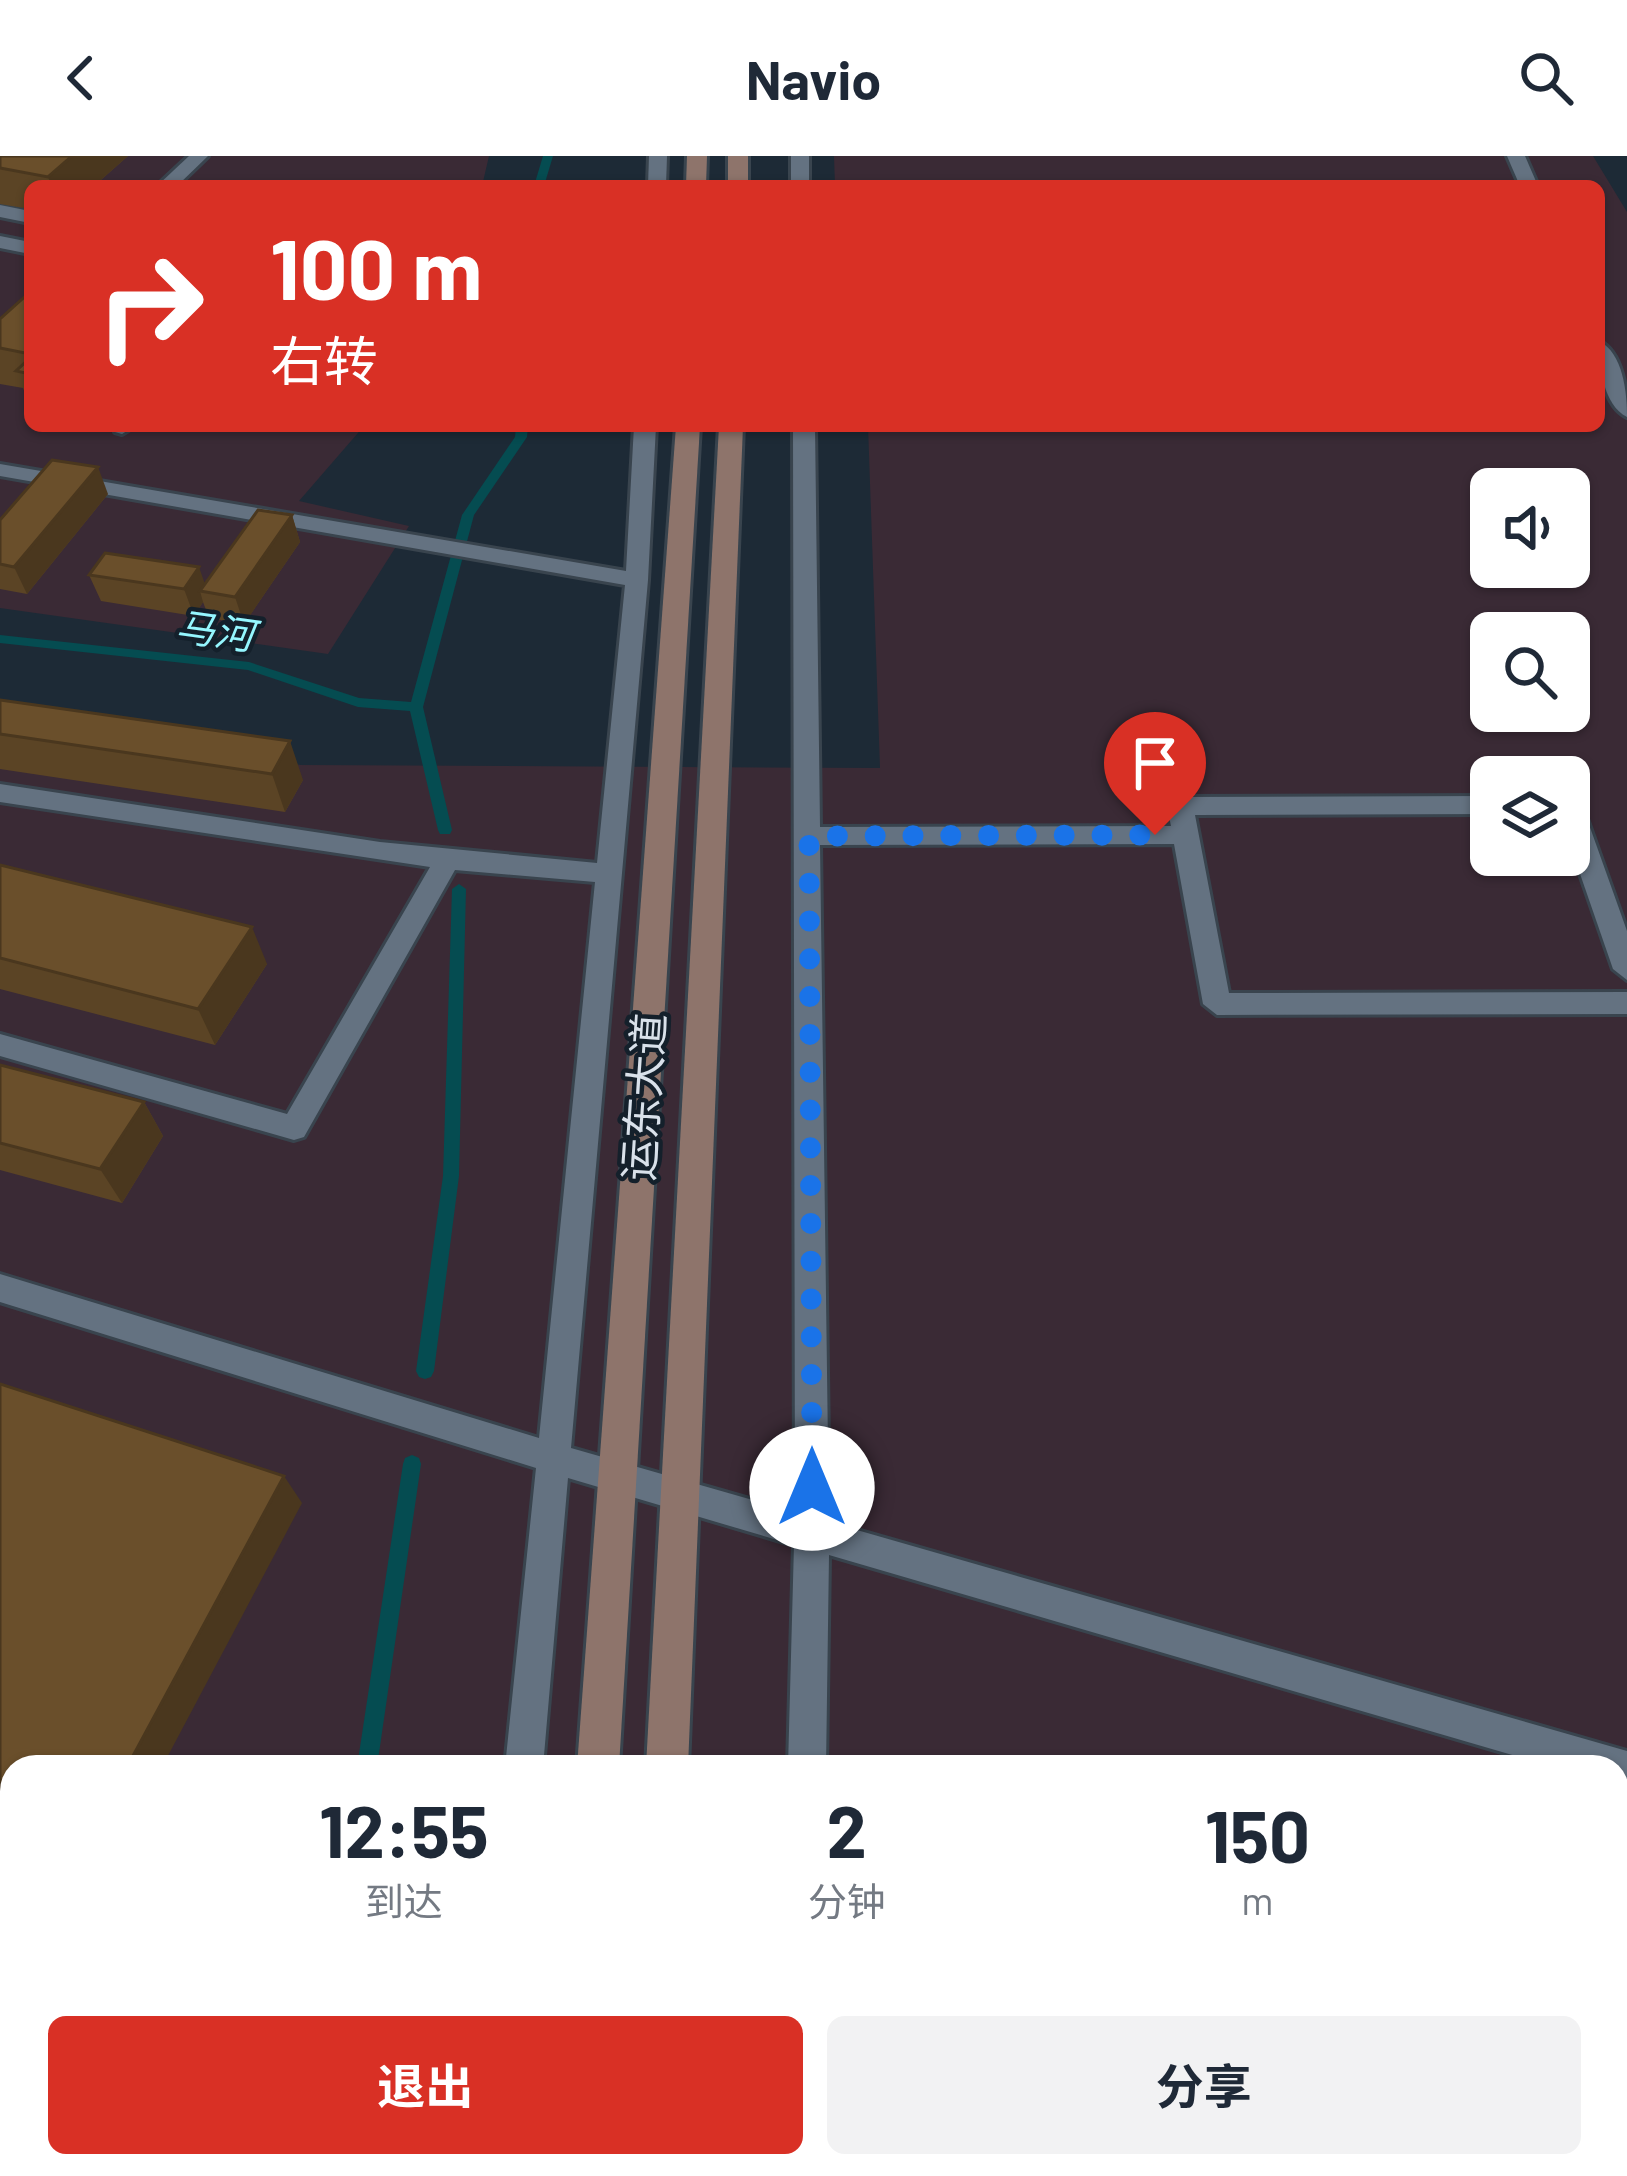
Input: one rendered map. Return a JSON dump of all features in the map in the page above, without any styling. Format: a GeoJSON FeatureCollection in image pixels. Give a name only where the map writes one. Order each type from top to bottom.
{"type":"FeatureCollection","features":[{"type":"Feature","properties":{"kind":"main road","name":"运东大道"},"geometry":{"type":"LineString","coordinates":[[599,1755],[688,432]]}},
{"type":"Feature","properties":{"kind":"main road","name":"运东大道"},"geometry":{"type":"LineString","coordinates":[[668,1755],[731,432]]}},
{"type":"Feature","properties":{"kind":"lane"},"geometry":{"type":"LineString","coordinates":[[173,180],[199,156]]}},
{"type":"Feature","properties":{"kind":"lane"},"geometry":{"type":"LineString","coordinates":[[1605,361],[1625,405]]}},
{"type":"Feature","properties":{"kind":"lane"},"geometry":{"type":"LineString","coordinates":[[525,1755],[637,580],[645,432]]}},
{"type":"Feature","properties":{"kind":"lane"},"geometry":{"type":"LineString","coordinates":[[804,432],[812,1534],[807,1755]]}},
{"type":"Feature","properties":{"kind":"lane"},"geometry":{"type":"LineString","coordinates":[[0,470],[637,580]]}},
{"type":"Feature","properties":{"kind":"lane"},"geometry":{"type":"LineString","coordinates":[[0,793],[448,859],[609,873]]}},
{"type":"Feature","properties":{"kind":"lane"},"geometry":{"type":"LineString","coordinates":[[1470,805],[1180,806],[1217,1004],[1627,1003]]}},
{"type":"Feature","properties":{"kind":"lane"},"geometry":{"type":"LineString","coordinates":[[809,836],[1186,835]]}},
{"type":"Feature","properties":{"kind":"lane"},"geometry":{"type":"LineString","coordinates":[[0,1045],[294,1128],[448,859]]}},
{"type":"Feature","properties":{"kind":"lane"},"geometry":{"type":"LineString","coordinates":[[1590,864],[1627,969]]}},
{"type":"Feature","properties":{"kind":"lane"},"geometry":{"type":"LineString","coordinates":[[0,1288],[619,1478],[1575,1755]]}},
{"type":"Feature","properties":{"kind":"shaded area"},"geometry":{"type":"Polygon","coordinates":[[[0,156],[489,156],[483,180],[24,180],[24,432],[359,432],[299,501],[409,526],[328,654],[0,608],[0,156]]]}},
{"type":"Feature","properties":{"kind":"shaded area"},"geometry":{"type":"Polygon","coordinates":[[[834,156],[1593,156],[1627,212],[1627,1755],[0,1755],[0,722],[301,765],[880,768],[868,432],[1605,432],[1605,180],[835,180],[834,156]]]}},
{"type":"Feature","properties":{"kind":"building"},"geometry":{"type":"Polygon","coordinates":[[[0,156],[72,156],[48,177],[0,168],[0,156]]]}},
{"type":"Feature","properties":{"kind":"building"},"geometry":{"type":"Polygon","coordinates":[[[24,297],[24,353],[0,348],[0,319],[24,297]]]}},
{"type":"Feature","properties":{"kind":"building"},"geometry":{"type":"Polygon","coordinates":[[[52,460],[98,467],[14,567],[0,564],[0,520],[52,460]]]}},
{"type":"Feature","properties":{"kind":"building"},"geometry":{"type":"Polygon","coordinates":[[[258,510],[292,515],[235,597],[200,591],[258,510]]]}},
{"type":"Feature","properties":{"kind":"building"},"geometry":{"type":"Polygon","coordinates":[[[105,553],[199,567],[184,589],[89,575],[105,553]]]}},
{"type":"Feature","properties":{"kind":"building"},"geometry":{"type":"Polygon","coordinates":[[[0,700],[290,741],[272,774],[0,734],[0,700]]]}},
{"type":"Feature","properties":{"kind":"building"},"geometry":{"type":"Polygon","coordinates":[[[0,865],[252,927],[198,1009],[0,958],[0,865]]]}},
{"type":"Feature","properties":{"kind":"building"},"geometry":{"type":"Polygon","coordinates":[[[0,1065],[144,1102],[100,1169],[0,1143],[0,1065]]]}},
{"type":"Feature","properties":{"kind":"building"},"geometry":{"type":"Polygon","coordinates":[[[0,1384],[284,1476],[133,1755],[0,1755],[0,1384]]]}},
{"type":"Feature","properties":{"kind":"waterway"},"geometry":{"type":"LineString","coordinates":[[541,180],[548,156]]}},
{"type":"Feature","properties":{"kind":"waterway"},"geometry":{"type":"LineString","coordinates":[[416,707],[468,515],[521,432]]}},
{"type":"Feature","properties":{"kind":"waterway","name":"马河"},"geometry":{"type":"LineString","coordinates":[[0,639],[249,666],[358,702],[416,707]]}},
{"type":"Feature","properties":{"kind":"waterway"},"geometry":{"type":"LineString","coordinates":[[416,707],[445,830]]}},
{"type":"Feature","properties":{"kind":"waterway"},"geometry":{"type":"LineString","coordinates":[[425,1371],[451,1176],[459,889]]}},
{"type":"Feature","properties":{"kind":"waterway"},"geometry":{"type":"LineString","coordinates":[[369,1755],[412,1464]]}},
{"type":"Feature","properties":{"kind":"route"},"geometry":{"type":"LineString","coordinates":[[812,1488],[809,836],[1155,835]]}}]}
